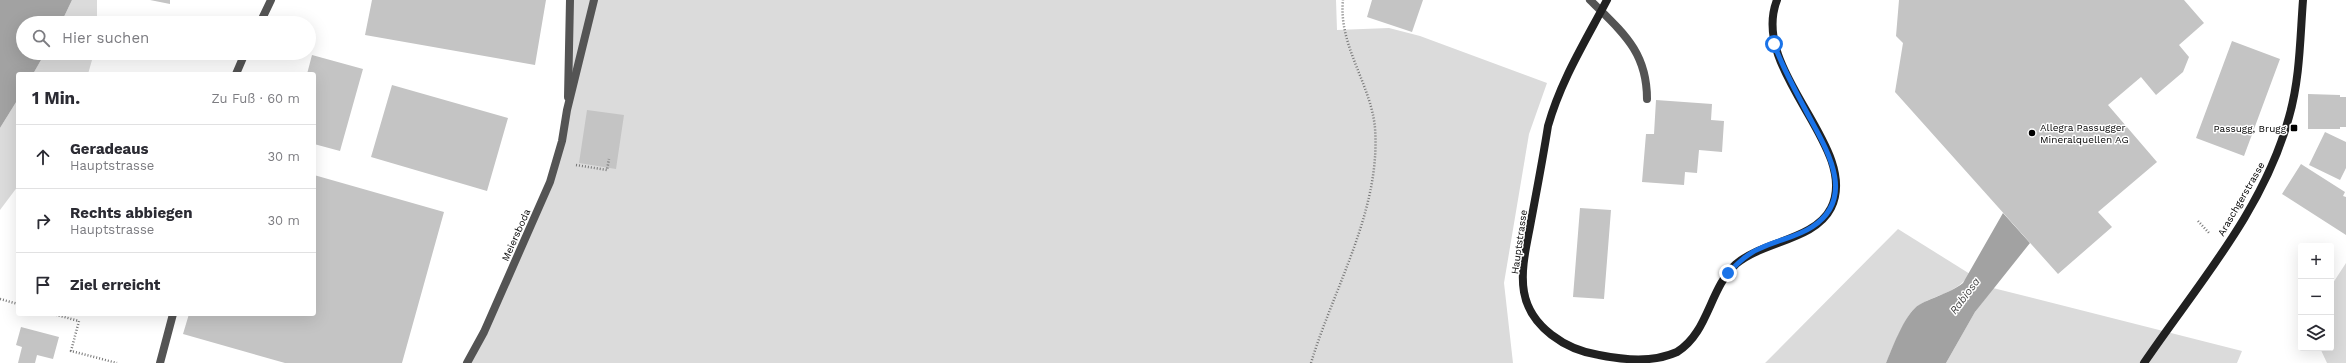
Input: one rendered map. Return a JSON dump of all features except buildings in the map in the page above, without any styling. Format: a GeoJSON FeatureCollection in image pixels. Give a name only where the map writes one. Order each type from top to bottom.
{"type":"FeatureCollection","features":[{"type":"Feature","properties":{"kind":"street"},"geometry":{"type":"LineString","coordinates":[[263,16],[271,0]]}},
{"type":"Feature","properties":{"kind":"street"},"geometry":{"type":"LineString","coordinates":[[568,110],[570,0]]}},
{"type":"Feature","properties":{"kind":"street"},"geometry":{"type":"LineString","coordinates":[[568,110],[594,0]]}},
{"type":"Feature","properties":{"kind":"street"},"geometry":{"type":"LineString","coordinates":[[1590,0],[1626,36],[1638,54],[1646,81],[1647,99]]}},
{"type":"Feature","properties":{"kind":"street","name":"Hauptstrasse"},"geometry":{"type":"LineString","coordinates":[[1607,0],[1562,84],[1548,126],[1526,253],[1524,293],[1530,309],[1541,326],[1557,340],[1575,349],[1596,355],[1639,361],[1654,361],[1666,357],[1688,344],[1704,321],[1720,285],[1737,264],[1761,248],[1811,228],[1822,220],[1830,209],[1835,198],[1834,172],[1828,153],[1790,81],[1774,44],[1771,21],[1777,0]]}},
{"type":"Feature","properties":{"kind":"street","name":"Araschgerstrasse"},"geometry":{"type":"LineString","coordinates":[[2144,363],[2223,250],[2269,173],[2290,115],[2299,56],[2303,0]]}},
{"type":"Feature","properties":{"kind":"street"},"geometry":{"type":"LineString","coordinates":[[237,72],[242,60]]}},
{"type":"Feature","properties":{"kind":"street","name":"Meiersboda"},"geometry":{"type":"LineString","coordinates":[[467,363],[484,332],[550,182],[562,141],[568,110]]}},
{"type":"Feature","properties":{"kind":"street"},"geometry":{"type":"LineString","coordinates":[[160,363],[172,316]]}},
{"type":"Feature","properties":{"kind":"path"},"geometry":{"type":"LineString","coordinates":[[1311,363],[1320,333],[1359,230],[1371,184],[1373,166],[1375,129],[1371,103],[1347,36],[1342,9],[1343,0]]}},
{"type":"Feature","properties":{"kind":"path"},"geometry":{"type":"LineString","coordinates":[[579,166],[607,170],[609,159]]}},
{"type":"Feature","properties":{"kind":"path"},"geometry":{"type":"LineString","coordinates":[[0,299],[16,303]]}},
{"type":"Feature","properties":{"kind":"path"},"geometry":{"type":"LineString","coordinates":[[60,316],[79,321],[71,351],[117,363]]}},
{"type":"Feature","properties":{"kind":"shaded area"},"geometry":{"type":"Polygon","coordinates":[[[72,0],[97,0],[97,16],[64,16],[72,0]]]}},
{"type":"Feature","properties":{"kind":"shaded area"},"geometry":{"type":"Polygon","coordinates":[[[570,0],[1336,0],[1337,30],[1389,28],[1420,36],[1547,83],[1529,134],[1504,283],[1513,363],[467,363],[550,182],[567,110],[570,0]]]}},
{"type":"Feature","properties":{"kind":"shaded area"},"geometry":{"type":"Polygon","coordinates":[[[41,60],[92,60],[89,72],[34,72],[41,60]]]}},
{"type":"Feature","properties":{"kind":"shaded area"},"geometry":{"type":"Polygon","coordinates":[[[16,102],[16,189],[0,210],[0,128],[16,102]]]}},
{"type":"Feature","properties":{"kind":"shaded area"},"geometry":{"type":"Polygon","coordinates":[[[1898,229],[1970,274],[1964,281],[1951,290],[1922,303],[1911,312],[1903,325],[1886,363],[1765,363],[1898,229]]]}},
{"type":"Feature","properties":{"kind":"shaded area"},"geometry":{"type":"Polygon","coordinates":[[[2346,263],[2346,363],[2327,363],[2321,351],[2334,351],[2334,281],[2346,263]]]}},
{"type":"Feature","properties":{"kind":"shaded area"},"geometry":{"type":"Polygon","coordinates":[[[1993,288],[2242,351],[2237,363],[1946,363],[1975,312],[1993,288]]]}},
{"type":"Feature","properties":{"kind":"water"},"geometry":{"type":"Polygon","coordinates":[[[0,0],[72,0],[64,16],[16,16],[16,60],[41,60],[34,72],[16,72],[16,102],[0,128],[0,0]]]}},
{"type":"Feature","properties":{"kind":"water","name":"Rabiosa"},"geometry":{"type":"Polygon","coordinates":[[[2003,213],[2030,243],[1975,312],[1946,363],[1886,363],[1906,319],[1915,308],[1958,287],[1963,283],[2003,213]]]}},
{"type":"Feature","properties":{"kind":"place","name":"Passugg, Brugg"},"geometry":{"type":"Point","coordinates":[2294,128]}},
{"type":"Feature","properties":{"kind":"place","name":"Allegra Passugger Mineralquellen AG"},"geometry":{"type":"Point","coordinates":[2032,133]}},
{"type":"Feature","properties":{"kind":"route"},"geometry":{"type":"LineString","coordinates":[[1728,273],[1750,254],[1761,248],[1811,228],[1822,220],[1830,209],[1835,198],[1836,186],[1834,172],[1828,153],[1793,87],[1774,44]]}}]}
